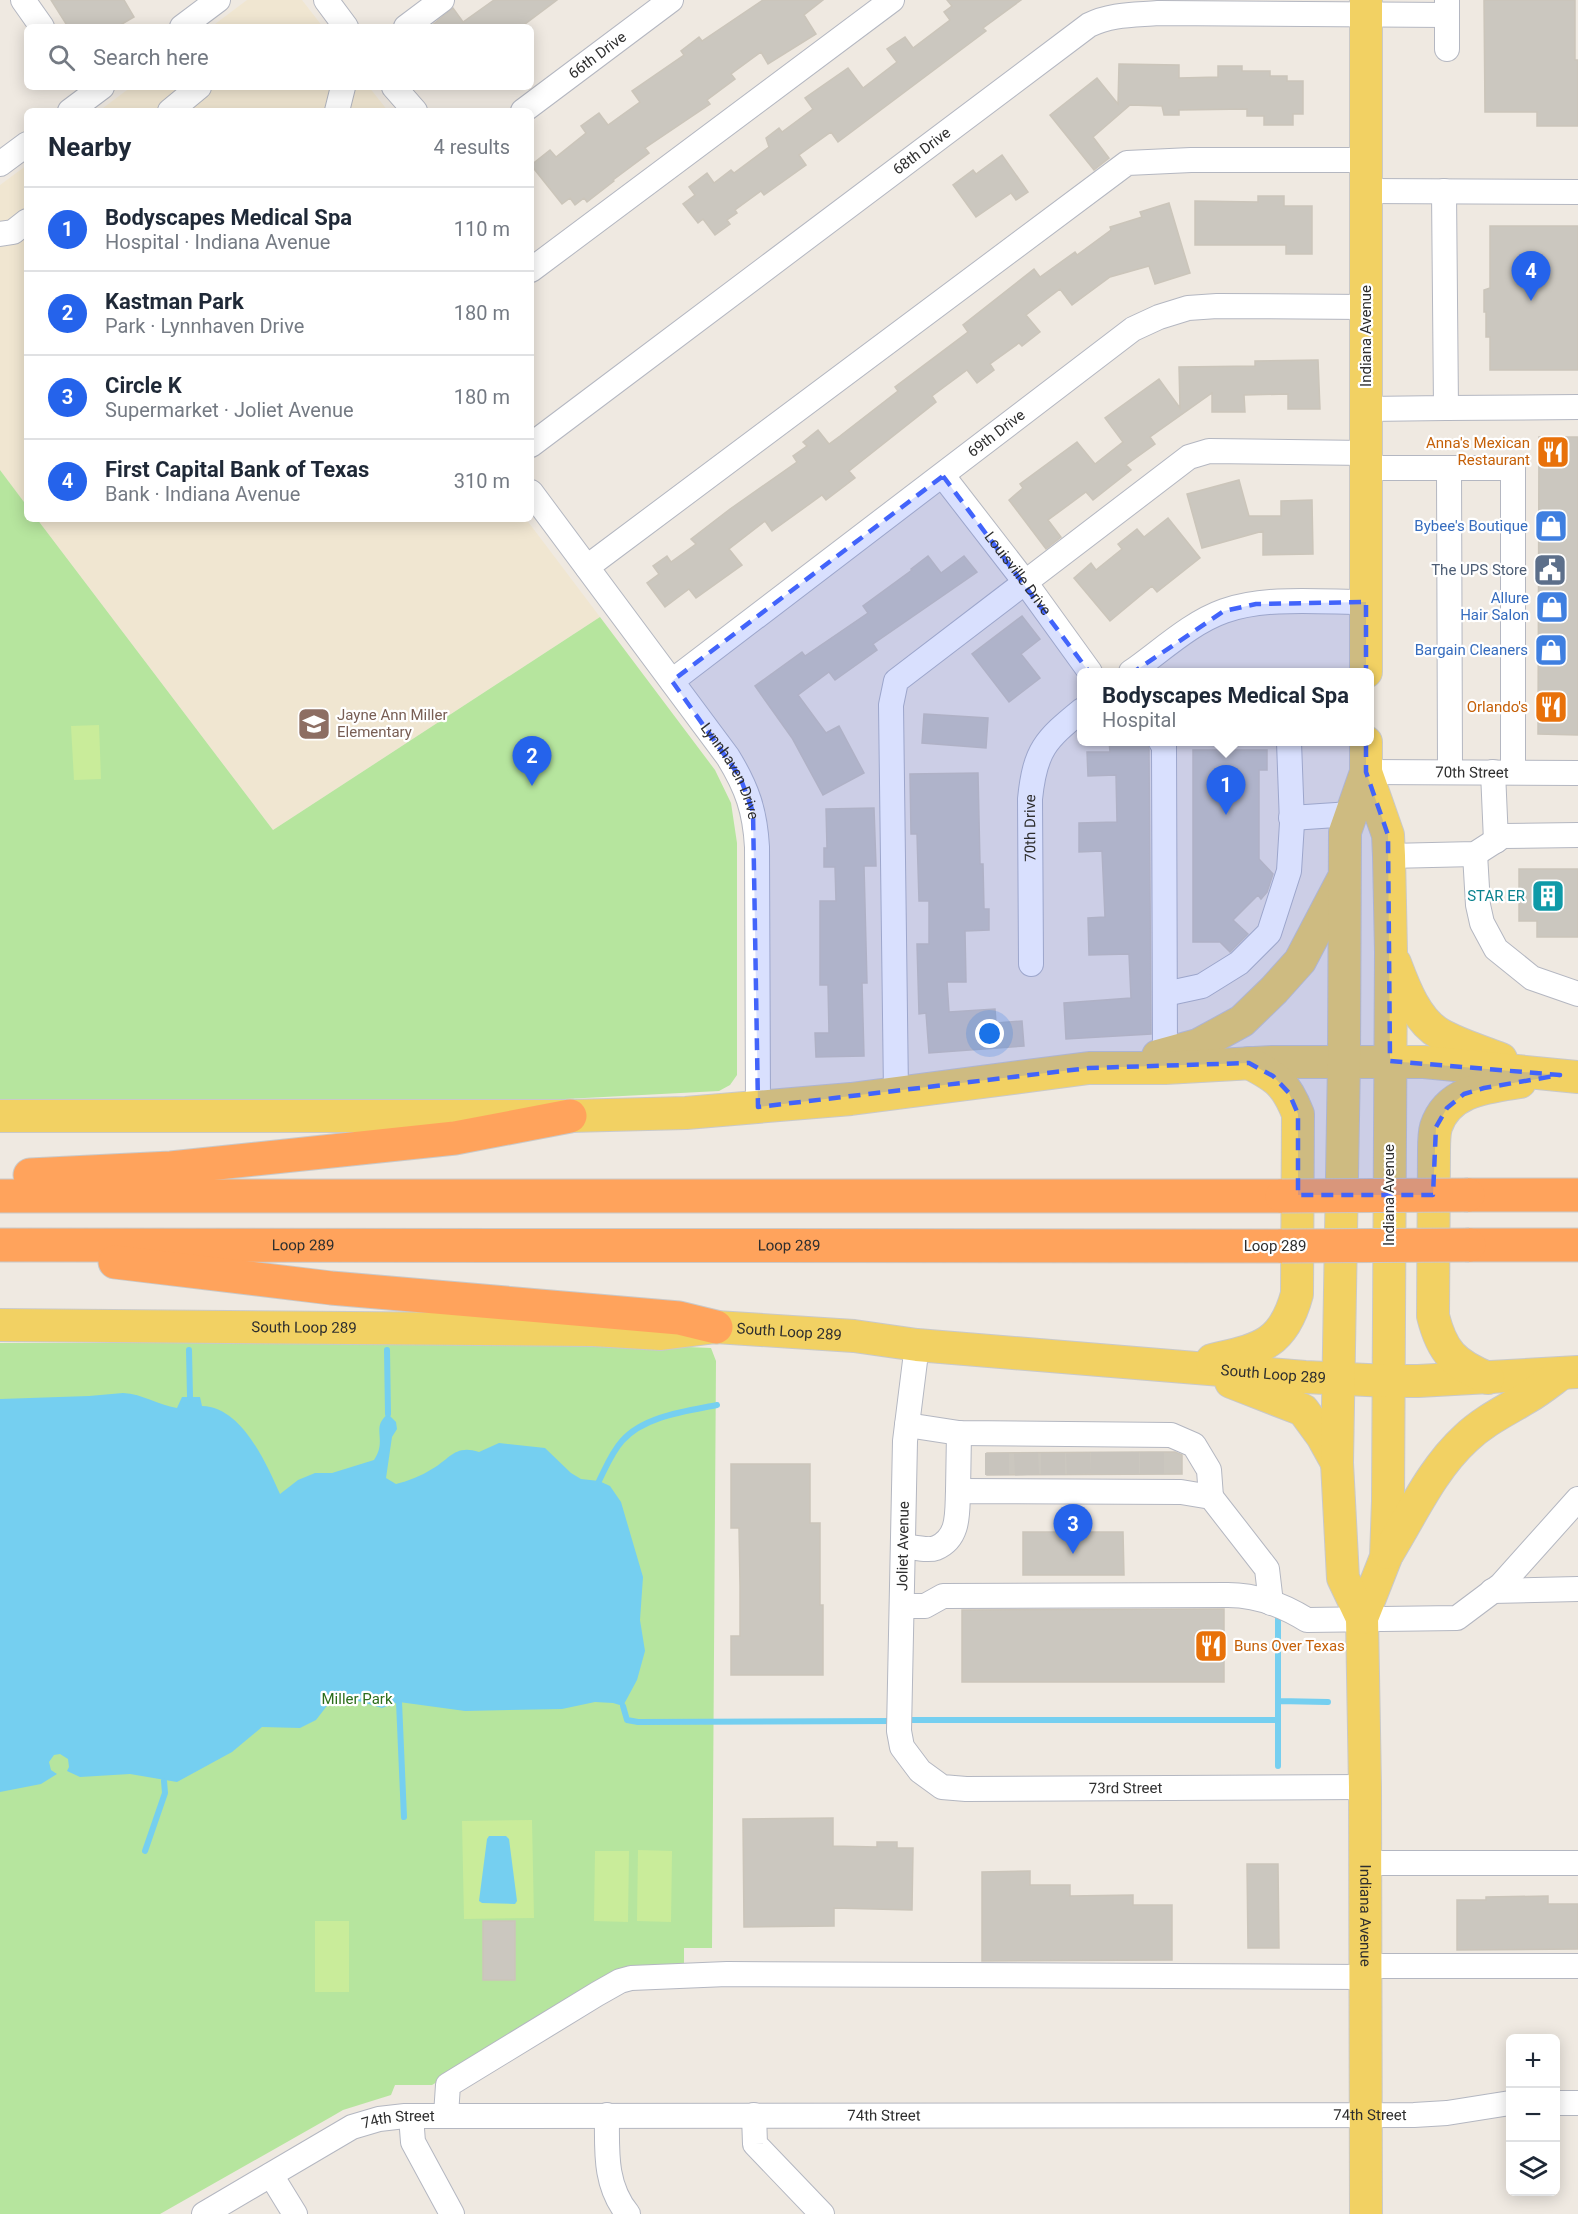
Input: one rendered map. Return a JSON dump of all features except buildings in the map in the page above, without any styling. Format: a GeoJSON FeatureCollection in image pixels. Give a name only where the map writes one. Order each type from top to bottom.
{"type":"FeatureCollection","features":[{"type":"Feature","properties":{"kind":"highway"},"geometry":{"type":"LineString","coordinates":[[0,1177],[171,1168],[455,1138],[570,1116]]}},
{"type":"Feature","properties":{"kind":"highway"},"geometry":{"type":"LineString","coordinates":[[0,1196],[1578,1195]]}},
{"type":"Feature","properties":{"kind":"highway"},"geometry":{"type":"LineString","coordinates":[[0,1245],[172,1270],[392,1294],[679,1318],[716,1327]]}},
{"type":"Feature","properties":{"kind":"highway","name":"Loop 289"},"geometry":{"type":"LineString","coordinates":[[0,1245],[1578,1245]]}},
{"type":"Feature","properties":{"kind":"main road","name":"Indiana Avenue"},"geometry":{"type":"LineString","coordinates":[[1366,8],[1366,668]]}},
{"type":"Feature","properties":{"kind":"main road","name":"Indiana Avenue"},"geometry":{"type":"LineString","coordinates":[[1362,1618],[1343,1578],[1337,1463],[1340,1379],[1345,832],[1366,757]]}},
{"type":"Feature","properties":{"kind":"main road","name":"Indiana Avenue"},"geometry":{"type":"LineString","coordinates":[[1366,757],[1389,835],[1392,952],[1389,1501],[1386,1557],[1362,1618],[1365,1787],[1366,2214]]}},
{"type":"Feature","properties":{"kind":"main road"},"geometry":{"type":"LineString","coordinates":[[0,1116],[570,1116],[686,1113],[896,1093],[1089,1068],[1165,1054],[1198,1045],[1242,1021],[1300,961],[1345,875]]}},
{"type":"Feature","properties":{"kind":"main road"},"geometry":{"type":"LineString","coordinates":[[1392,952],[1405,988],[1419,1013],[1438,1033],[1514,1064],[1569,1076]]}},
{"type":"Feature","properties":{"kind":"main road"},"geometry":{"type":"LineString","coordinates":[[1089,1068],[1390,1061],[1424,1062],[1569,1076]]}},
{"type":"Feature","properties":{"kind":"main road"},"geometry":{"type":"LineString","coordinates":[[1188,1366],[1254,1350],[1278,1335],[1292,1314],[1297,1294],[1298,1114],[1289,1093],[1281,1084],[1273,1076],[1249,1063]]}},
{"type":"Feature","properties":{"kind":"main road"},"geometry":{"type":"LineString","coordinates":[[1488,1378],[1452,1359],[1437,1333],[1433,1316],[1436,1127],[1447,1108],[1464,1094],[1484,1088],[1569,1076]]}},
{"type":"Feature","properties":{"kind":"main road","name":"South Loop 289"},"geometry":{"type":"LineString","coordinates":[[0,1325],[593,1330],[661,1334],[716,1327],[854,1336],[917,1345],[1340,1379],[1418,1381],[1570,1372]]}},
{"type":"Feature","properties":{"kind":"main road"},"geometry":{"type":"LineString","coordinates":[[1188,1366],[1269,1395],[1303,1410],[1322,1436],[1337,1463]]}},
{"type":"Feature","properties":{"kind":"main road"},"geometry":{"type":"LineString","coordinates":[[1386,1557],[1426,1489],[1466,1438],[1496,1414],[1570,1372]]}},
{"type":"Feature","properties":{"kind":"street"},"geometry":{"type":"LineString","coordinates":[[23,0],[40,24]]}},
{"type":"Feature","properties":{"kind":"street"},"geometry":{"type":"LineString","coordinates":[[326,0],[344,24]]}},
{"type":"Feature","properties":{"kind":"street"},"geometry":{"type":"LineString","coordinates":[[410,24],[442,0]]}},
{"type":"Feature","properties":{"kind":"street","name":"66th Drive"},"geometry":{"type":"LineString","coordinates":[[527,108],[671,0]]}},
{"type":"Feature","properties":{"kind":"street"},"geometry":{"type":"LineString","coordinates":[[534,268],[892,0]]}},
{"type":"Feature","properties":{"kind":"street"},"geometry":{"type":"LineString","coordinates":[[185,24],[206,4]]}},
{"type":"Feature","properties":{"kind":"street"},"geometry":{"type":"LineString","coordinates":[[1447,49],[1448,7]]}},
{"type":"Feature","properties":{"kind":"street","name":"68th Drive"},"geometry":{"type":"LineString","coordinates":[[534,443],[1089,25],[1113,16],[1158,13],[1448,7]]}},
{"type":"Feature","properties":{"kind":"street"},"geometry":{"type":"LineString","coordinates":[[73,108],[93,90]]}},
{"type":"Feature","properties":{"kind":"street"},"geometry":{"type":"LineString","coordinates":[[174,108],[195,90]]}},
{"type":"Feature","properties":{"kind":"street"},"geometry":{"type":"LineString","coordinates":[[339,108],[342,90]]}},
{"type":"Feature","properties":{"kind":"street"},"geometry":{"type":"LineString","coordinates":[[397,90],[412,108]]}},
{"type":"Feature","properties":{"kind":"street"},"geometry":{"type":"LineString","coordinates":[[0,164],[24,146]]}},
{"type":"Feature","properties":{"kind":"street"},"geometry":{"type":"LineString","coordinates":[[587,567],[1128,163],[1191,160],[1366,160]]}},
{"type":"Feature","properties":{"kind":"street"},"geometry":{"type":"LineString","coordinates":[[1366,192],[1578,192]]}},
{"type":"Feature","properties":{"kind":"street"},"geometry":{"type":"LineString","coordinates":[[1444,192],[1446,408]]}},
{"type":"Feature","properties":{"kind":"street"},"geometry":{"type":"LineString","coordinates":[[0,234],[13,232],[24,223]]}},
{"type":"Feature","properties":{"kind":"street","name":"69th Drive"},"geometry":{"type":"LineString","coordinates":[[672,681],[1133,329],[1159,317],[1188,309],[1217,306],[1366,308]]}},
{"type":"Feature","properties":{"kind":"street"},"geometry":{"type":"LineString","coordinates":[[1366,409],[1578,407]]}},
{"type":"Feature","properties":{"kind":"street"},"geometry":{"type":"LineString","coordinates":[[896,1093],[891,705],[896,681],[1189,457],[1209,451],[1449,468],[1513,468],[1503,772],[1496,841]]}},
{"type":"Feature","properties":{"kind":"street"},"geometry":{"type":"LineString","coordinates":[[1449,468],[1450,772]]}},
{"type":"Feature","properties":{"kind":"street","name":"Louisville Drive"},"geometry":{"type":"LineString","coordinates":[[942,476],[1087,668]]}},
{"type":"Feature","properties":{"kind":"street","name":"Lynnhaven Drive"},"geometry":{"type":"LineString","coordinates":[[534,496],[672,681],[740,777],[753,812],[757,847],[758,1107]]}},
{"type":"Feature","properties":{"kind":"street"},"geometry":{"type":"LineString","coordinates":[[1137,668],[1196,626],[1224,611],[1256,604],[1287,602],[1366,602]]}},
{"type":"Feature","properties":{"kind":"street","name":"70th Drive"},"geometry":{"type":"LineString","coordinates":[[1031,964],[1030,799],[1033,773],[1046,742],[1077,714]]}},
{"type":"Feature","properties":{"kind":"street"},"geometry":{"type":"LineString","coordinates":[[1164,746],[1165,1054]]}},
{"type":"Feature","properties":{"kind":"street"},"geometry":{"type":"LineString","coordinates":[[1165,994],[1202,986],[1239,963],[1269,933],[1289,871],[1291,818],[1289,746]]}},
{"type":"Feature","properties":{"kind":"street","name":"70th Street"},"geometry":{"type":"LineString","coordinates":[[1366,757],[1450,772],[1578,773]]}},
{"type":"Feature","properties":{"kind":"street"},"geometry":{"type":"LineString","coordinates":[[1291,818],[1351,814]]}},
{"type":"Feature","properties":{"kind":"street"},"geometry":{"type":"LineString","coordinates":[[1389,856],[1475,854],[1503,836],[1578,835]]}},
{"type":"Feature","properties":{"kind":"street"},"geometry":{"type":"LineString","coordinates":[[1475,854],[1478,905],[1482,923],[1496,949],[1532,978],[1578,994]]}},
{"type":"Feature","properties":{"kind":"street","name":"Joliet Avenue"},"geometry":{"type":"LineString","coordinates":[[902,1747],[899,1731],[905,1441],[917,1345]]}},
{"type":"Feature","properties":{"kind":"street"},"geometry":{"type":"LineString","coordinates":[[907,1425],[959,1433],[997,1463],[1152,1463]]}},
{"type":"Feature","properties":{"kind":"street"},"geometry":{"type":"LineString","coordinates":[[903,1546],[934,1549],[947,1540],[957,1525],[959,1433]]}},
{"type":"Feature","properties":{"kind":"street"},"geometry":{"type":"LineString","coordinates":[[1152,1463],[1171,1435],[1194,1445],[1209,1470],[1211,1497],[1268,1569],[1271,1602]]}},
{"type":"Feature","properties":{"kind":"street"},"geometry":{"type":"LineString","coordinates":[[958,1491],[997,1463],[1152,1463],[1181,1492],[1211,1497]]}},
{"type":"Feature","properties":{"kind":"street"},"geometry":{"type":"LineString","coordinates":[[902,1606],[925,1606],[943,1596],[1243,1595],[1288,1608],[1307,1620],[1456,1618],[1501,1585],[1578,1499]]}},
{"type":"Feature","properties":{"kind":"street"},"geometry":{"type":"LineString","coordinates":[[1492,1591],[1578,1589]]}},
{"type":"Feature","properties":{"kind":"street","name":"73rd Street"},"geometry":{"type":"LineString","coordinates":[[902,1747],[920,1771],[942,1787],[1365,1787]]}},
{"type":"Feature","properties":{"kind":"street"},"geometry":{"type":"LineString","coordinates":[[1365,1863],[1578,1863]]}},
{"type":"Feature","properties":{"kind":"street"},"geometry":{"type":"LineString","coordinates":[[446,2115],[448,2085],[597,1994],[620,1981],[631,1978],[727,1974],[1366,1971],[1578,1966]]}},
{"type":"Feature","properties":{"kind":"street"},"geometry":{"type":"LineString","coordinates":[[1560,2103],[1578,2103]]}},
{"type":"Feature","properties":{"kind":"street","name":"74th Street"},"geometry":{"type":"LineString","coordinates":[[204,2214],[352,2127],[379,2119],[411,2116],[1366,2115],[1447,2113],[1506,2104]]}},
{"type":"Feature","properties":{"kind":"street"},"geometry":{"type":"LineString","coordinates":[[607,2115],[609,2176],[628,2214]]}},
{"type":"Feature","properties":{"kind":"street"},"geometry":{"type":"LineString","coordinates":[[754,2115],[755,2145],[822,2214]]}},
{"type":"Feature","properties":{"kind":"street"},"geometry":{"type":"LineString","coordinates":[[411,2116],[413,2142],[452,2214]]}},
{"type":"Feature","properties":{"kind":"street"},"geometry":{"type":"LineString","coordinates":[[271,2175],[295,2214]]}},
{"type":"Feature","properties":{"kind":"highlighted area"},"geometry":{"type":"Polygon","coordinates":[[[943,476],[1104,692],[1224,611],[1256,604],[1366,602],[1366,772],[1388,835],[1390,1061],[1560,1075],[1484,1088],[1464,1094],[1447,1108],[1436,1127],[1433,1195],[1298,1195],[1298,1114],[1289,1093],[1273,1076],[1249,1063],[1089,1068],[758,1107],[753,812],[740,777],[672,681],[943,476]]]}},
{"type":"Feature","properties":{"kind":"shaded area"},"geometry":{"type":"Polygon","coordinates":[[[247,0],[302,0],[321,24],[215,24],[247,0]]]}},
{"type":"Feature","properties":{"kind":"shaded area"},"geometry":{"type":"Polygon","coordinates":[[[127,90],[371,90],[386,108],[103,108],[127,90]]]}},
{"type":"Feature","properties":{"kind":"shaded area"},"geometry":{"type":"Polygon","coordinates":[[[24,167],[24,502],[0,470],[0,185],[24,167]]]}},
{"type":"Feature","properties":{"kind":"shaded area","name":"Jayne Ann Miller Elementary"},"geometry":{"type":"Polygon","coordinates":[[[39,522],[528,522],[600,617],[273,830],[39,522]]]}},
{"type":"Feature","properties":{"kind":"green space"},"geometry":{"type":"Polygon","coordinates":[[[0,470],[24,502],[24,522],[39,522],[273,830],[600,617],[715,770],[731,803],[737,843],[737,1075],[730,1085],[719,1091],[565,1099],[0,1099],[0,470]]]}},
{"type":"Feature","properties":{"kind":"green space"},"geometry":{"type":"Polygon","coordinates":[[[99,725],[101,779],[74,780],[71,726],[99,725]]]}},
{"type":"Feature","properties":{"kind":"green space","name":"Miller Park"},"geometry":{"type":"Polygon","coordinates":[[[0,1343],[593,1343],[711,1348],[716,1361],[712,1948],[684,1948],[684,1966],[628,1966],[432,2085],[395,2085],[391,2095],[343,2110],[160,2214],[0,2214],[0,1343]]]}},
{"type":"Feature","properties":{"kind":"green space"},"geometry":{"type":"Polygon","coordinates":[[[532,1820],[534,1918],[464,1919],[462,1821],[532,1820]]]}},
{"type":"Feature","properties":{"kind":"green space"},"geometry":{"type":"Polygon","coordinates":[[[638,1850],[672,1851],[671,1922],[637,1921],[638,1850]]]}},
{"type":"Feature","properties":{"kind":"green space"},"geometry":{"type":"Polygon","coordinates":[[[595,1851],[629,1851],[628,1922],[594,1921],[595,1851]]]}},
{"type":"Feature","properties":{"kind":"green space"},"geometry":{"type":"Polygon","coordinates":[[[315,1921],[349,1921],[349,1992],[315,1992],[315,1921]]]}},
{"type":"Feature","properties":{"kind":"water"},"geometry":{"type":"Polygon","coordinates":[[[123,1393],[137,1395],[177,1408],[182,1397],[200,1397],[202,1406],[216,1409],[241,1426],[260,1453],[280,1494],[298,1480],[315,1473],[332,1473],[374,1460],[380,1446],[380,1424],[388,1414],[396,1422],[397,1429],[392,1437],[386,1478],[396,1484],[423,1474],[458,1451],[479,1452],[499,1443],[545,1448],[571,1473],[581,1479],[599,1481],[610,1486],[621,1502],[643,1577],[640,1620],[645,1651],[637,1680],[623,1706],[595,1702],[562,1709],[465,1711],[399,1702],[382,1708],[341,1696],[333,1698],[316,1720],[300,1728],[262,1727],[232,1752],[177,1782],[130,1774],[80,1777],[67,1771],[68,1759],[60,1754],[54,1755],[49,1762],[51,1770],[57,1774],[41,1784],[0,1792],[0,1399],[123,1393]]]}},
{"type":"Feature","properties":{"kind":"water"},"geometry":{"type":"Polygon","coordinates":[[[489,1836],[506,1836],[509,1839],[517,1901],[515,1904],[479,1901],[489,1836]]]}},
{"type":"Feature","properties":{"kind":"waterway"},"geometry":{"type":"LineString","coordinates":[[189,1350],[190,1397]]}},
{"type":"Feature","properties":{"kind":"waterway"},"geometry":{"type":"LineString","coordinates":[[387,1350],[388,1414]]}},
{"type":"Feature","properties":{"kind":"waterway"},"geometry":{"type":"LineString","coordinates":[[599,1481],[615,1450],[631,1433],[666,1416],[717,1405]]}},
{"type":"Feature","properties":{"kind":"waterway"},"geometry":{"type":"LineString","coordinates":[[1278,1611],[1278,1766]]}},
{"type":"Feature","properties":{"kind":"waterway"},"geometry":{"type":"LineString","coordinates":[[1278,1701],[1328,1702]]}},
{"type":"Feature","properties":{"kind":"waterway"},"geometry":{"type":"LineString","coordinates":[[399,1702],[404,1817]]}},
{"type":"Feature","properties":{"kind":"waterway"},"geometry":{"type":"LineString","coordinates":[[623,1706],[627,1720],[638,1722],[894,1721]]}},
{"type":"Feature","properties":{"kind":"waterway"},"geometry":{"type":"LineString","coordinates":[[904,1720],[1278,1720]]}},
{"type":"Feature","properties":{"kind":"waterway"},"geometry":{"type":"LineString","coordinates":[[145,1851],[165,1793],[164,1781]]}},
{"type":"Feature","properties":{"kind":"tunnel"},"geometry":{"type":"LineString","coordinates":[[1103,1452],[1103,1474]]}},
{"type":"Feature","properties":{"kind":"tunnel"},"geometry":{"type":"LineString","coordinates":[[1127,1452],[1127,1474]]}},
{"type":"Feature","properties":{"kind":"tunnel"},"geometry":{"type":"LineString","coordinates":[[1152,1452],[1152,1474]]}},
{"type":"Feature","properties":{"kind":"tunnel"},"geometry":{"type":"LineString","coordinates":[[997,1453],[997,1475]]}},
{"type":"Feature","properties":{"kind":"tunnel"},"geometry":{"type":"LineString","coordinates":[[1026,1453],[1027,1475]]}},
{"type":"Feature","properties":{"kind":"tunnel"},"geometry":{"type":"LineString","coordinates":[[1053,1453],[1053,1475]]}},
{"type":"Feature","properties":{"kind":"tunnel"},"geometry":{"type":"LineString","coordinates":[[1078,1453],[1079,1474]]}},
{"type":"Feature","properties":{"kind":"place","name":"First Capital Bank of Texas"},"geometry":{"type":"Point","coordinates":[1531,301]}},
{"type":"Feature","properties":{"kind":"place","name":"Anna's Mexican Restaurant"},"geometry":{"type":"Point","coordinates":[1553,452]}},
{"type":"Feature","properties":{"kind":"place","name":"Bybee's Boutique"},"geometry":{"type":"Point","coordinates":[1551,526]}},
{"type":"Feature","properties":{"kind":"place","name":"The UPS Store"},"geometry":{"type":"Point","coordinates":[1550,570]}},
{"type":"Feature","properties":{"kind":"place","name":"Allure Hair Salon"},"geometry":{"type":"Point","coordinates":[1552,607]}},
{"type":"Feature","properties":{"kind":"place","name":"Bargain Cleaners"},"geometry":{"type":"Point","coordinates":[1551,650]}},
{"type":"Feature","properties":{"kind":"place","name":"Orlando's"},"geometry":{"type":"Point","coordinates":[1551,707]}},
{"type":"Feature","properties":{"kind":"place","name":"Jayne Ann Miller Elementary"},"geometry":{"type":"Point","coordinates":[314,724]}},
{"type":"Feature","properties":{"kind":"place","name":"Kastman Park"},"geometry":{"type":"Point","coordinates":[532,786]}},
{"type":"Feature","properties":{"kind":"place","name":"Bodyscapes Medical Spa"},"geometry":{"type":"Point","coordinates":[1226,815]}},
{"type":"Feature","properties":{"kind":"place","name":"STAR ER"},"geometry":{"type":"Point","coordinates":[1548,896]}},
{"type":"Feature","properties":{"kind":"place","name":"Circle K"},"geometry":{"type":"Point","coordinates":[1073,1554]}},
{"type":"Feature","properties":{"kind":"place","name":"Buns Over Texas"},"geometry":{"type":"Point","coordinates":[1211,1646]}}]}
